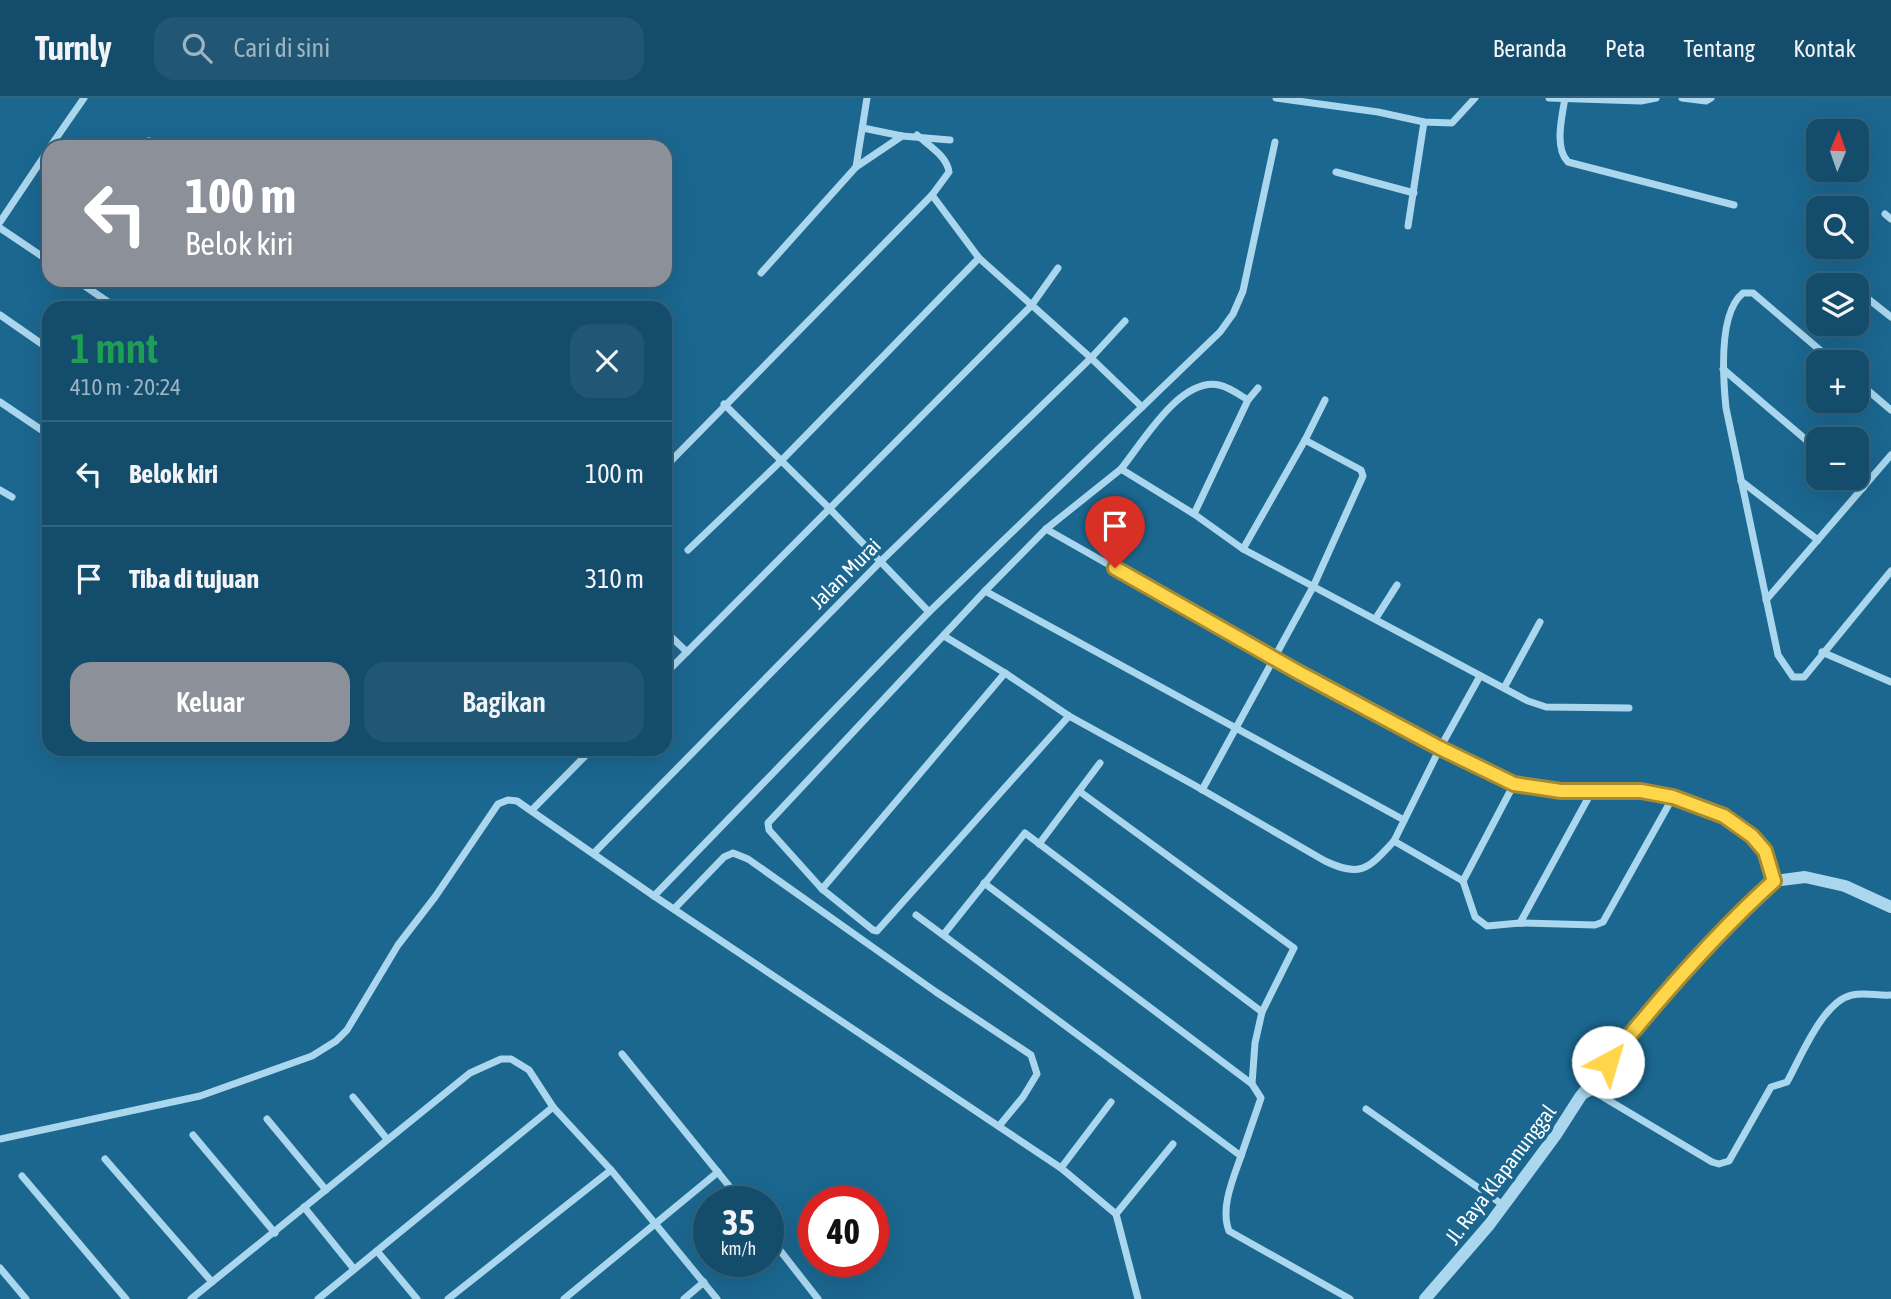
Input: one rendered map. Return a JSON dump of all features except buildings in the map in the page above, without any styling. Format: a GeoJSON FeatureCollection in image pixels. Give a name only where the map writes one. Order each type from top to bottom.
{"type":"FeatureCollection","features":[{"type":"Feature","properties":{"kind":"street"},"geometry":{"type":"LineString","coordinates":[[55,140],[84,98]]}},
{"type":"Feature","properties":{"kind":"street"},"geometry":{"type":"LineString","coordinates":[[856,167],[867,98]]}},
{"type":"Feature","properties":{"kind":"street"},"geometry":{"type":"LineString","coordinates":[[1276,98],[1378,112],[1424,122],[1452,123],[1475,98]]}},
{"type":"Feature","properties":{"kind":"street"},"geometry":{"type":"LineString","coordinates":[[1549,98],[1641,101],[1656,98]]}},
{"type":"Feature","properties":{"kind":"street"},"geometry":{"type":"LineString","coordinates":[[1565,98],[1561,123],[1562,153],[1568,162],[1734,205]]}},
{"type":"Feature","properties":{"kind":"street"},"geometry":{"type":"LineString","coordinates":[[1682,98],[1706,101],[1711,98]]}},
{"type":"Feature","properties":{"kind":"street"},"geometry":{"type":"LineString","coordinates":[[1408,226],[1424,122]]}},
{"type":"Feature","properties":{"kind":"street"},"geometry":{"type":"LineString","coordinates":[[863,128],[902,136],[916,135],[950,140]]}},
{"type":"Feature","properties":{"kind":"street"},"geometry":{"type":"LineString","coordinates":[[672,460],[932,195],[949,172],[948,167],[945,161],[916,135]]}},
{"type":"Feature","properties":{"kind":"street"},"geometry":{"type":"LineString","coordinates":[[761,273],[856,167],[902,136]]}},
{"type":"Feature","properties":{"kind":"street"},"geometry":{"type":"LineString","coordinates":[[654,896],[929,612],[1204,348],[1233,314],[1243,290],[1276,142]]}},
{"type":"Feature","properties":{"kind":"street"},"geometry":{"type":"LineString","coordinates":[[0,222],[42,165]]}},
{"type":"Feature","properties":{"kind":"street"},"geometry":{"type":"LineString","coordinates":[[1336,172],[1414,194]]}},
{"type":"Feature","properties":{"kind":"street"},"geometry":{"type":"LineString","coordinates":[[932,195],[979,258],[1142,407]]}},
{"type":"Feature","properties":{"kind":"street"},"geometry":{"type":"LineString","coordinates":[[0,228],[42,256]]}},
{"type":"Feature","properties":{"kind":"street"},"geometry":{"type":"LineString","coordinates":[[688,550],[781,461],[979,258]]}},
{"type":"Feature","properties":{"kind":"street"},"geometry":{"type":"LineString","coordinates":[[672,667],[1031,306],[1058,268]]}},
{"type":"Feature","properties":{"kind":"street"},"geometry":{"type":"LineString","coordinates":[[86,287],[107,301]]}},
{"type":"Feature","properties":{"kind":"street"},"geometry":{"type":"LineString","coordinates":[[1820,350],[1753,293],[1743,293],[1735,300],[1723,369],[1726,408],[1778,655],[1793,677],[1804,677],[1891,571]]}},
{"type":"Feature","properties":{"kind":"street"},"geometry":{"type":"LineString","coordinates":[[1869,300],[1891,317]]}},
{"type":"Feature","properties":{"kind":"street"},"geometry":{"type":"LineString","coordinates":[[0,315],[42,344]]}},
{"type":"Feature","properties":{"kind":"street","name":"Jalan Murai"},"geometry":{"type":"LineString","coordinates":[[594,853],[880,562],[1091,358],[1125,321]]}},
{"type":"Feature","properties":{"kind":"street"},"geometry":{"type":"LineString","coordinates":[[1723,369],[1806,440]]}},
{"type":"Feature","properties":{"kind":"street"},"geometry":{"type":"LineString","coordinates":[[1069,716],[877,931],[822,889],[769,830],[768,823],[985,591],[1046,529],[1121,470],[1183,393],[1199,384],[1220,385],[1248,400]]}},
{"type":"Feature","properties":{"kind":"street"},"geometry":{"type":"LineString","coordinates":[[1194,514],[1248,400],[1258,388]]}},
{"type":"Feature","properties":{"kind":"street"},"geometry":{"type":"LineString","coordinates":[[1869,392],[1891,410]]}},
{"type":"Feature","properties":{"kind":"street"},"geometry":{"type":"LineString","coordinates":[[1243,549],[1325,400]]}},
{"type":"Feature","properties":{"kind":"street"},"geometry":{"type":"LineString","coordinates":[[0,402],[42,430]]}},
{"type":"Feature","properties":{"kind":"street"},"geometry":{"type":"LineString","coordinates":[[724,404],[929,612]]}},
{"type":"Feature","properties":{"kind":"street"},"geometry":{"type":"LineString","coordinates":[[1202,790],[1313,587],[1363,476],[1362,470],[1305,440]]}},
{"type":"Feature","properties":{"kind":"street"},"geometry":{"type":"LineString","coordinates":[[1869,481],[1891,455]]}},
{"type":"Feature","properties":{"kind":"street"},"geometry":{"type":"LineString","coordinates":[[1121,470],[1194,514],[1243,549],[1528,701],[1546,707],[1629,708]]}},
{"type":"Feature","properties":{"kind":"street"},"geometry":{"type":"LineString","coordinates":[[1740,481],[1818,540]]}},
{"type":"Feature","properties":{"kind":"street"},"geometry":{"type":"LineString","coordinates":[[0,490],[12,497]]}},
{"type":"Feature","properties":{"kind":"street"},"geometry":{"type":"LineString","coordinates":[[1766,600],[1861,490]]}},
{"type":"Feature","properties":{"kind":"street"},"geometry":{"type":"LineString","coordinates":[[1046,529],[1275,659],[1440,748],[1514,784],[1561,791],[1641,791],[1673,797],[1724,816],[1752,836],[1765,851],[1774,881],[1805,877],[1829,881],[1891,907]]}},
{"type":"Feature","properties":{"kind":"street"},"geometry":{"type":"LineString","coordinates":[[1376,618],[1397,585]]}},
{"type":"Feature","properties":{"kind":"street"},"geometry":{"type":"LineString","coordinates":[[985,591],[1404,820]]}},
{"type":"Feature","properties":{"kind":"street"},"geometry":{"type":"LineString","coordinates":[[1504,688],[1540,622]]}},
{"type":"Feature","properties":{"kind":"street"},"geometry":{"type":"LineString","coordinates":[[944,636],[1069,716],[1345,870],[1363,869],[1375,861],[1394,841],[1440,748],[1480,676]]}},
{"type":"Feature","properties":{"kind":"street"},"geometry":{"type":"LineString","coordinates":[[672,638],[687,652]]}},
{"type":"Feature","properties":{"kind":"street"},"geometry":{"type":"LineString","coordinates":[[1822,652],[1891,682]]}},
{"type":"Feature","properties":{"kind":"street"},"geometry":{"type":"LineString","coordinates":[[822,889],[1005,673]]}},
{"type":"Feature","properties":{"kind":"street"},"geometry":{"type":"LineString","coordinates":[[532,810],[585,756]]}},
{"type":"Feature","properties":{"kind":"street"},"geometry":{"type":"LineString","coordinates":[[1039,844],[1100,763]]}},
{"type":"Feature","properties":{"kind":"street"},"geometry":{"type":"LineString","coordinates":[[1464,881],[1514,784]]}},
{"type":"Feature","properties":{"kind":"street"},"geometry":{"type":"LineString","coordinates":[[1079,790],[1294,948],[1262,1012],[1255,1043],[1252,1084]]}},
{"type":"Feature","properties":{"kind":"street"},"geometry":{"type":"LineString","coordinates":[[1520,923],[1592,791]]}},
{"type":"Feature","properties":{"kind":"street"},"geometry":{"type":"LineString","coordinates":[[1394,841],[1464,881],[1475,918],[1487,926],[1520,923],[1595,925],[1603,922],[1673,797]]}},
{"type":"Feature","properties":{"kind":"street"},"geometry":{"type":"LineString","coordinates":[[0,1139],[200,1096],[312,1056],[336,1041],[347,1030],[398,945],[435,897],[498,804],[508,800],[517,801],[654,896],[1061,1168],[1116,1214],[1138,1299]]}},
{"type":"Feature","properties":{"kind":"street"},"geometry":{"type":"LineString","coordinates":[[944,934],[1024,833],[1262,1012]]}},
{"type":"Feature","properties":{"kind":"street"},"geometry":{"type":"LineString","coordinates":[[674,909],[724,858],[733,853],[748,859],[936,992],[1031,1055],[1037,1074],[1023,1097],[999,1126]]}},
{"type":"Feature","properties":{"kind":"street","name":"Jl. Raya Klapanunggal"},"geometry":{"type":"LineString","coordinates":[[1425,1299],[1477,1240],[1555,1136],[1580,1097],[1661,1000],[1774,881]]}},
{"type":"Feature","properties":{"kind":"street"},"geometry":{"type":"LineString","coordinates":[[984,883],[1252,1084],[1261,1098],[1232,1181],[1224,1219],[1229,1231],[1350,1299]]}},
{"type":"Feature","properties":{"kind":"street"},"geometry":{"type":"LineString","coordinates":[[916,915],[1241,1156]]}},
{"type":"Feature","properties":{"kind":"street"},"geometry":{"type":"LineString","coordinates":[[1580,1097],[1593,1091],[1712,1162],[1719,1164],[1729,1161],[1771,1087],[1787,1082],[1826,1013],[1837,1001],[1850,995],[1865,993],[1891,995]]}},
{"type":"Feature","properties":{"kind":"street"},"geometry":{"type":"LineString","coordinates":[[622,1054],[729,1186]]}},
{"type":"Feature","properties":{"kind":"street"},"geometry":{"type":"LineString","coordinates":[[191,1299],[470,1073],[500,1059],[511,1059],[529,1070],[553,1107],[611,1170],[717,1299]]}},
{"type":"Feature","properties":{"kind":"street"},"geometry":{"type":"LineString","coordinates":[[353,1097],[387,1139]]}},
{"type":"Feature","properties":{"kind":"street"},"geometry":{"type":"LineString","coordinates":[[1061,1168],[1111,1102]]}},
{"type":"Feature","properties":{"kind":"street"},"geometry":{"type":"LineString","coordinates":[[318,1299],[553,1107]]}},
{"type":"Feature","properties":{"kind":"street"},"geometry":{"type":"LineString","coordinates":[[1366,1109],[1503,1205]]}},
{"type":"Feature","properties":{"kind":"street"},"geometry":{"type":"LineString","coordinates":[[267,1119],[326,1190]]}},
{"type":"Feature","properties":{"kind":"street"},"geometry":{"type":"LineString","coordinates":[[193,1135],[275,1233]]}},
{"type":"Feature","properties":{"kind":"street"},"geometry":{"type":"LineString","coordinates":[[1116,1214],[1172,1144]]}},
{"type":"Feature","properties":{"kind":"street"},"geometry":{"type":"LineString","coordinates":[[105,1159],[212,1282]]}},
{"type":"Feature","properties":{"kind":"street"},"geometry":{"type":"LineString","coordinates":[[448,1299],[611,1170]]}},
{"type":"Feature","properties":{"kind":"street"},"geometry":{"type":"LineString","coordinates":[[564,1299],[718,1172]]}},
{"type":"Feature","properties":{"kind":"street"},"geometry":{"type":"LineString","coordinates":[[22,1176],[126,1299]]}},
{"type":"Feature","properties":{"kind":"street"},"geometry":{"type":"LineString","coordinates":[[304,1207],[354,1269]]}},
{"type":"Feature","properties":{"kind":"street"},"geometry":{"type":"LineString","coordinates":[[377,1251],[417,1299]]}},
{"type":"Feature","properties":{"kind":"street"},"geometry":{"type":"LineString","coordinates":[[784,1256],[818,1299]]}},
{"type":"Feature","properties":{"kind":"street"},"geometry":{"type":"LineString","coordinates":[[0,1268],[26,1299]]}},
{"type":"Feature","properties":{"kind":"street"},"geometry":{"type":"LineString","coordinates":[[684,1299],[704,1282]]}},
{"type":"Feature","properties":{"kind":"route"},"geometry":{"type":"LineString","coordinates":[[1115,568],[1298,672],[1440,748],[1514,784],[1561,791],[1641,791],[1673,797],[1724,816],[1752,836],[1765,851],[1774,881],[1669,991],[1608,1062]]}}]}
